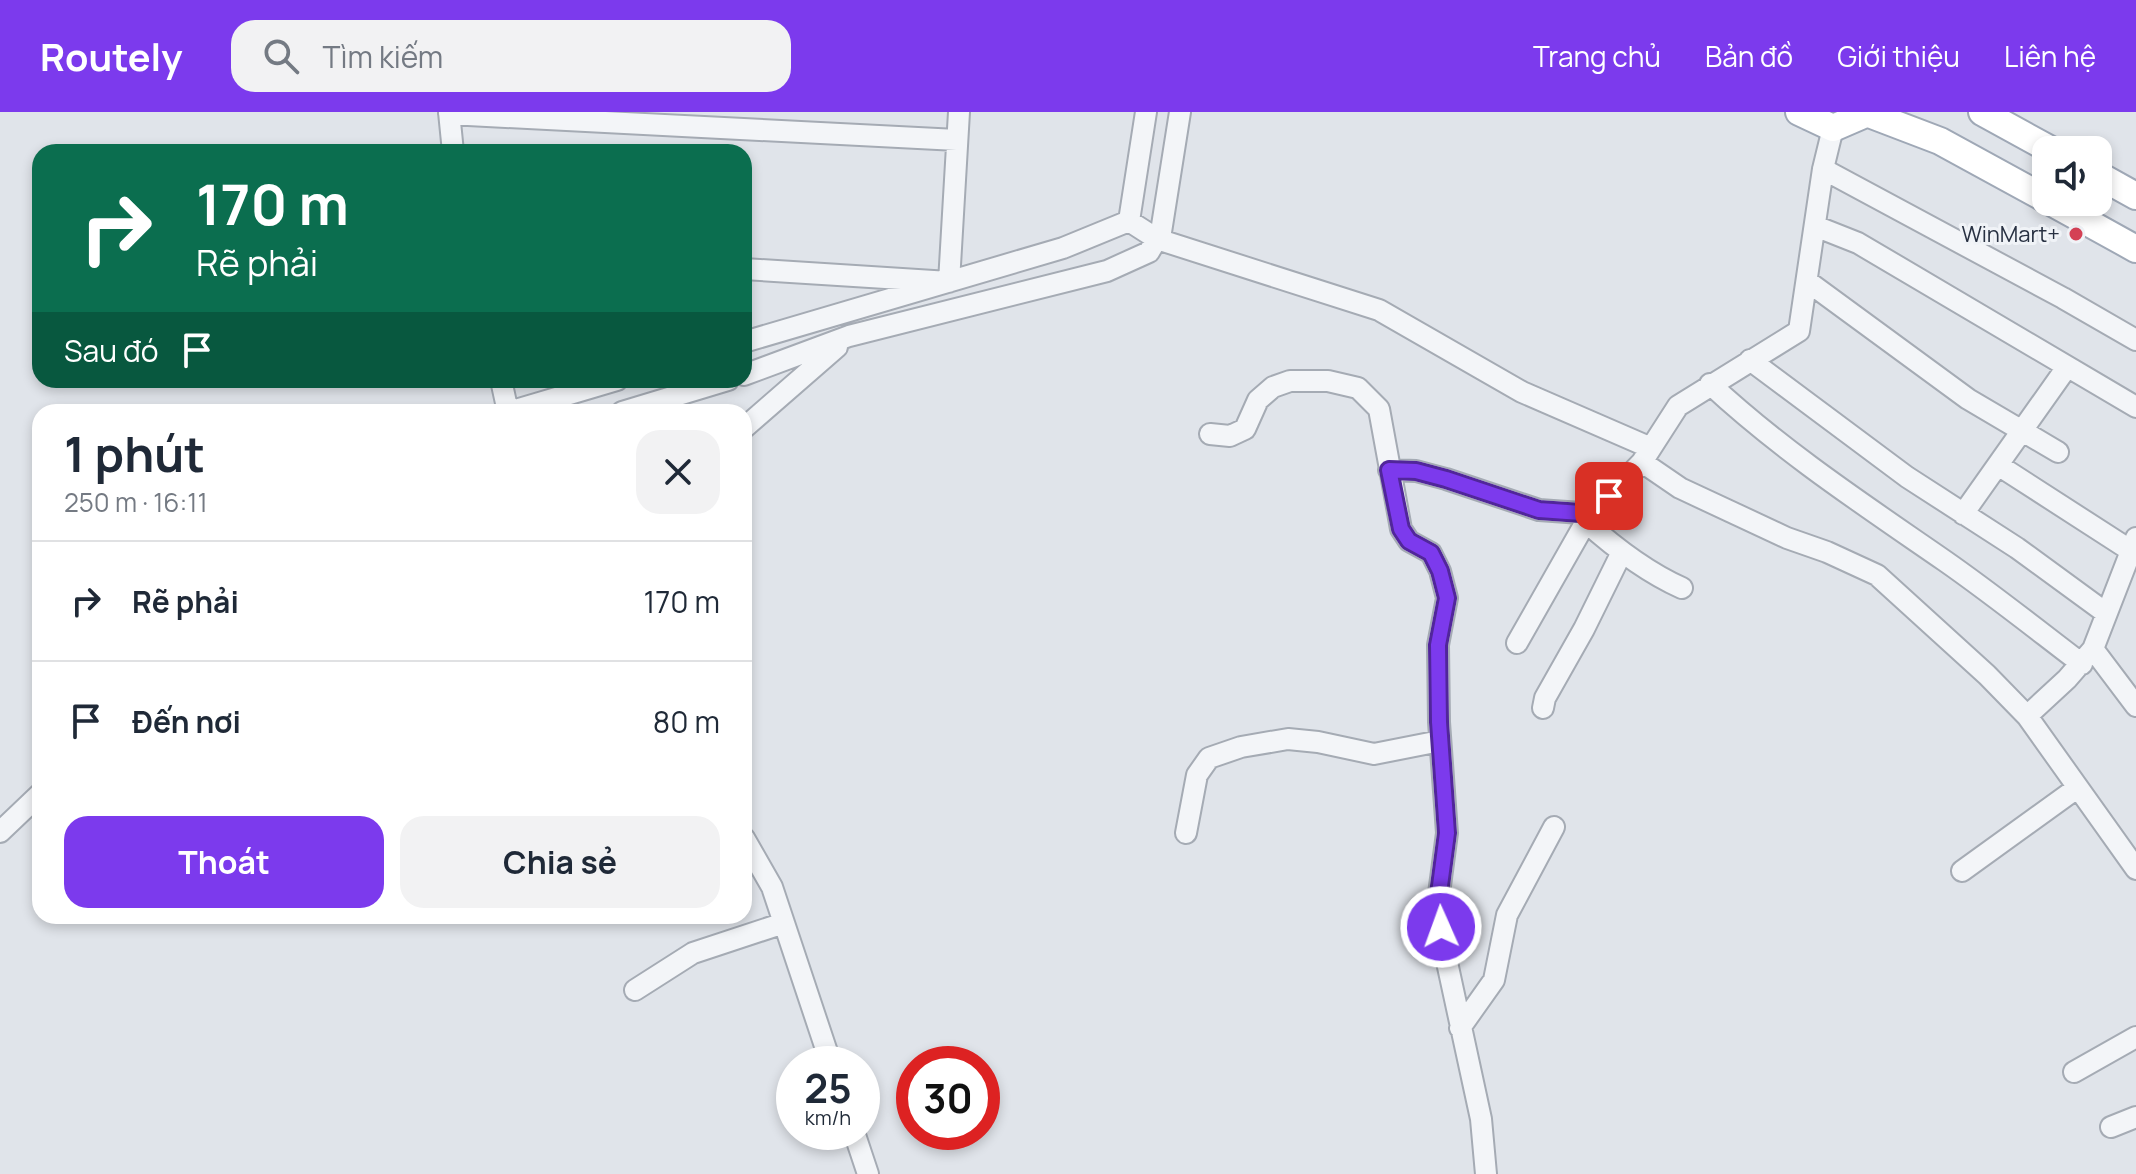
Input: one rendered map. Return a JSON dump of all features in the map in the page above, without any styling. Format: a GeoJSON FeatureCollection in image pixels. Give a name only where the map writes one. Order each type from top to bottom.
{"type":"FeatureCollection","features":[{"type":"Feature","properties":{"kind":"main road"},"geometry":{"type":"LineString","coordinates":[[1799,112],[1833,128],[1868,113],[1940,141],[2032,191]]}},
{"type":"Feature","properties":{"kind":"main road"},"geometry":{"type":"LineString","coordinates":[[1982,112],[2032,140]]}},
{"type":"Feature","properties":{"kind":"main road"},"geometry":{"type":"LineString","coordinates":[[2112,183],[2136,196]]}},
{"type":"Feature","properties":{"kind":"main road"},"geometry":{"type":"LineString","coordinates":[[2076,216],[2136,249]]}},
{"type":"Feature","properties":{"kind":"street"},"geometry":{"type":"LineString","coordinates":[[949,282],[959,112]]}},
{"type":"Feature","properties":{"kind":"street"},"geometry":{"type":"LineString","coordinates":[[1129,221],[1146,112]]}},
{"type":"Feature","properties":{"kind":"street"},"geometry":{"type":"LineString","coordinates":[[752,372],[849,336],[1107,271],[1149,252],[1161,232],[1180,112]]}},
{"type":"Feature","properties":{"kind":"street"},"geometry":{"type":"LineString","coordinates":[[452,144],[449,113],[640,118],[957,140]]}},
{"type":"Feature","properties":{"kind":"street"},"geometry":{"type":"LineString","coordinates":[[1517,643],[1591,513],[1646,455],[1678,406],[1799,331],[1823,169],[1833,128]]}},
{"type":"Feature","properties":{"kind":"street"},"geometry":{"type":"LineString","coordinates":[[1823,169],[2136,340]]}},
{"type":"Feature","properties":{"kind":"street"},"geometry":{"type":"LineString","coordinates":[[1129,221],[1157,239],[1379,310],[1522,392],[1646,455],[1680,488],[1787,538],[1877,575],[2027,716],[2136,869]]}},
{"type":"Feature","properties":{"kind":"street"},"geometry":{"type":"LineString","coordinates":[[752,340],[1063,248],[1129,221]]}},
{"type":"Feature","properties":{"kind":"street"},"geometry":{"type":"LineString","coordinates":[[1815,226],[1858,243],[2136,407]]}},
{"type":"Feature","properties":{"kind":"street"},"geometry":{"type":"LineString","coordinates":[[752,270],[949,282]]}},
{"type":"Feature","properties":{"kind":"street"},"geometry":{"type":"LineString","coordinates":[[1807,281],[1968,399],[2058,452]]}},
{"type":"Feature","properties":{"kind":"street"},"geometry":{"type":"LineString","coordinates":[[752,421],[849,336]]}},
{"type":"Feature","properties":{"kind":"street"},"geometry":{"type":"LineString","coordinates":[[1750,360],[1907,477],[2017,548],[2106,613]]}},
{"type":"Feature","properties":{"kind":"street"},"geometry":{"type":"LineString","coordinates":[[1963,514],[2067,367]]}},
{"type":"Feature","properties":{"kind":"street"},"geometry":{"type":"LineString","coordinates":[[1210,434],[1230,436],[1245,429],[1258,400],[1273,387],[1290,381],[1328,381],[1358,388],[1379,409],[1401,529],[1409,541],[1431,553],[1440,571],[1447,598],[1438,645],[1440,741],[1447,833],[1438,901],[1445,953],[1481,1119],[1486,1174]]}},
{"type":"Feature","properties":{"kind":"street"},"geometry":{"type":"LineString","coordinates":[[1710,384],[1801,459],[2087,656],[2136,706]]}},
{"type":"Feature","properties":{"kind":"street"},"geometry":{"type":"LineString","coordinates":[[535,404],[590,388]]}},
{"type":"Feature","properties":{"kind":"street"},"geometry":{"type":"LineString","coordinates":[[648,404],[702,388]]}},
{"type":"Feature","properties":{"kind":"street"},"geometry":{"type":"LineString","coordinates":[[1998,465],[2134,548],[2087,656],[2027,716]]}},
{"type":"Feature","properties":{"kind":"street"},"geometry":{"type":"LineString","coordinates":[[1389,470],[1416,471],[1446,479],[1539,510],[1591,513]]}},
{"type":"Feature","properties":{"kind":"street"},"geometry":{"type":"LineString","coordinates":[[1591,513],[1622,552],[1682,588]]}},
{"type":"Feature","properties":{"kind":"street"},"geometry":{"type":"LineString","coordinates":[[1543,708],[1545,698],[1622,552]]}},
{"type":"Feature","properties":{"kind":"street"},"geometry":{"type":"LineString","coordinates":[[1186,833],[1197,775],[1209,758],[1241,747],[1288,739],[1374,754],[1440,741]]}},
{"type":"Feature","properties":{"kind":"street"},"geometry":{"type":"LineString","coordinates":[[1962,871],[2077,788]]}},
{"type":"Feature","properties":{"kind":"street"},"geometry":{"type":"LineString","coordinates":[[0,832],[32,802]]}},
{"type":"Feature","properties":{"kind":"street"},"geometry":{"type":"LineString","coordinates":[[1460,1028],[1494,980],[1507,915],[1554,827]]}},
{"type":"Feature","properties":{"kind":"street"},"geometry":{"type":"LineString","coordinates":[[752,852],[772,887],[825,1046]]}},
{"type":"Feature","properties":{"kind":"street"},"geometry":{"type":"LineString","coordinates":[[635,990],[693,953],[784,923]]}},
{"type":"Feature","properties":{"kind":"street"},"geometry":{"type":"LineString","coordinates":[[2074,1072],[2136,1037]]}},
{"type":"Feature","properties":{"kind":"street"},"geometry":{"type":"LineString","coordinates":[[2111,1127],[2136,1117]]}},
{"type":"Feature","properties":{"kind":"street"},"geometry":{"type":"LineString","coordinates":[[860,1150],[868,1174]]}},
{"type":"Feature","properties":{"kind":"place","name":"WinMart+"},"geometry":{"type":"Point","coordinates":[2076,234]}},
{"type":"Feature","properties":{"kind":"route"},"geometry":{"type":"LineString","coordinates":[[1441,927],[1438,901],[1447,833],[1439,722],[1438,645],[1447,598],[1440,571],[1431,553],[1409,541],[1401,529],[1389,470],[1416,471],[1539,510],[1581,513],[1609,496]]}}]}
